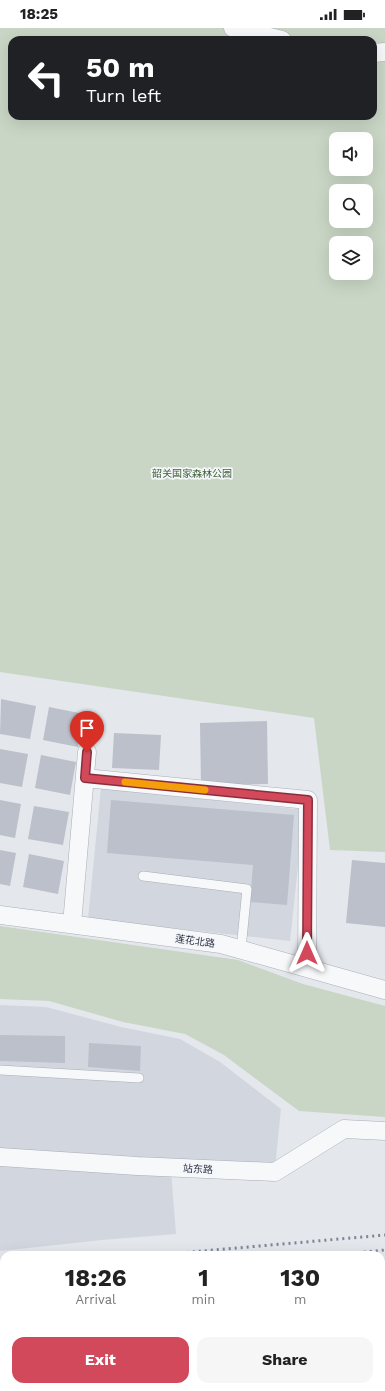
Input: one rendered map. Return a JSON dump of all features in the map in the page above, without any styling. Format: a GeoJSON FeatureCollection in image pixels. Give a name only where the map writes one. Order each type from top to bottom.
{"type":"FeatureCollection","features":[{"type":"Feature","properties":{"kind":"street"},"geometry":{"type":"LineString","coordinates":[[233,28],[266,36]]}},
{"type":"Feature","properties":{"kind":"street"},"geometry":{"type":"LineString","coordinates":[[72,924],[87,752]]}},
{"type":"Feature","properties":{"kind":"street"},"geometry":{"type":"LineString","coordinates":[[85,778],[308,800],[307,968]]}},
{"type":"Feature","properties":{"kind":"street","name":"莲花北路"},"geometry":{"type":"LineString","coordinates":[[0,915],[221,944],[385,990]]}},
{"type":"Feature","properties":{"kind":"street","name":"站东路"},"geometry":{"type":"LineString","coordinates":[[0,1156],[137,1166],[275,1172],[344,1129],[385,1131]]}},
{"type":"Feature","properties":{"kind":"lane"},"geometry":{"type":"LineString","coordinates":[[143,876],[247,889],[241,949]]}},
{"type":"Feature","properties":{"kind":"lane"},"geometry":{"type":"LineString","coordinates":[[0,1070],[139,1078]]}},
{"type":"Feature","properties":{"kind":"shaded area"},"geometry":{"type":"Polygon","coordinates":[[[101,788],[304,810],[290,941],[88,919],[101,788]]]}},
{"type":"Feature","properties":{"kind":"shaded area"},"geometry":{"type":"Polygon","coordinates":[[[0,1005],[46,1007],[121,1027],[180,1039],[220,1062],[281,1109],[275,1168],[0,1154],[0,1005]]]}},
{"type":"Feature","properties":{"kind":"shaded area"},"geometry":{"type":"Polygon","coordinates":[[[0,1159],[171,1171],[176,1234],[0,1251],[0,1159]]]}},
{"type":"Feature","properties":{"kind":"green space","name":"韶关国家森林公园"},"geometry":{"type":"Polygon","coordinates":[[[0,28],[385,28],[385,852],[330,850],[314,718],[0,672],[0,28]]]}},
{"type":"Feature","properties":{"kind":"green space"},"geometry":{"type":"Polygon","coordinates":[[[0,926],[238,960],[303,984],[385,1006],[385,1117],[299,1111],[224,1055],[185,1034],[123,1022],[49,1001],[0,999],[0,926]]]}},
{"type":"Feature","properties":{"kind":"building"},"geometry":{"type":"Polygon","coordinates":[[[1,699],[36,706],[30,739],[0,734],[1,699]]]}},
{"type":"Feature","properties":{"kind":"building"},"geometry":{"type":"Polygon","coordinates":[[[49,707],[84,714],[78,747],[43,740],[49,707]]]}},
{"type":"Feature","properties":{"kind":"building"},"geometry":{"type":"Polygon","coordinates":[[[267,721],[268,784],[201,785],[200,723],[267,721]]]}},
{"type":"Feature","properties":{"kind":"building"},"geometry":{"type":"Polygon","coordinates":[[[114,733],[161,735],[159,770],[112,768],[114,733]]]}},
{"type":"Feature","properties":{"kind":"building"},"geometry":{"type":"Polygon","coordinates":[[[0,749],[28,754],[22,787],[0,783],[0,749]]]}},
{"type":"Feature","properties":{"kind":"building"},"geometry":{"type":"Polygon","coordinates":[[[41,755],[76,762],[70,795],[35,788],[41,755]]]}},
{"type":"Feature","properties":{"kind":"building"},"geometry":{"type":"Polygon","coordinates":[[[0,800],[21,804],[15,838],[0,835],[0,800]]]}},
{"type":"Feature","properties":{"kind":"building"},"geometry":{"type":"Polygon","coordinates":[[[111,800],[294,815],[287,905],[250,902],[253,865],[107,853],[111,800]]]}},
{"type":"Feature","properties":{"kind":"building"},"geometry":{"type":"Polygon","coordinates":[[[34,806],[69,812],[63,845],[28,839],[34,806]]]}},
{"type":"Feature","properties":{"kind":"building"},"geometry":{"type":"Polygon","coordinates":[[[0,850],[16,853],[10,886],[0,884],[0,850]]]}},
{"type":"Feature","properties":{"kind":"building"},"geometry":{"type":"Polygon","coordinates":[[[29,854],[64,861],[58,894],[23,887],[29,854]]]}},
{"type":"Feature","properties":{"kind":"building"},"geometry":{"type":"Polygon","coordinates":[[[352,860],[385,863],[385,927],[346,923],[352,860]]]}},
{"type":"Feature","properties":{"kind":"building"},"geometry":{"type":"Polygon","coordinates":[[[0,1035],[65,1036],[65,1063],[0,1061],[0,1035]]]}},
{"type":"Feature","properties":{"kind":"building"},"geometry":{"type":"Polygon","coordinates":[[[89,1043],[141,1046],[140,1071],[88,1067],[89,1043]]]}},
{"type":"Feature","properties":{"kind":"railway"},"geometry":{"type":"LineString","coordinates":[[203,1251],[385,1235]]}},
{"type":"Feature","properties":{"kind":"railway"},"geometry":{"type":"LineString","coordinates":[[375,1251],[385,1250]]}},
{"type":"Feature","properties":{"kind":"slow traffic"},"geometry":{"type":"LineString","coordinates":[[125,782],[205,790]]}},
{"type":"Feature","properties":{"kind":"route"},"geometry":{"type":"LineString","coordinates":[[87,752],[85,778],[308,800],[307,953]]}}]}
